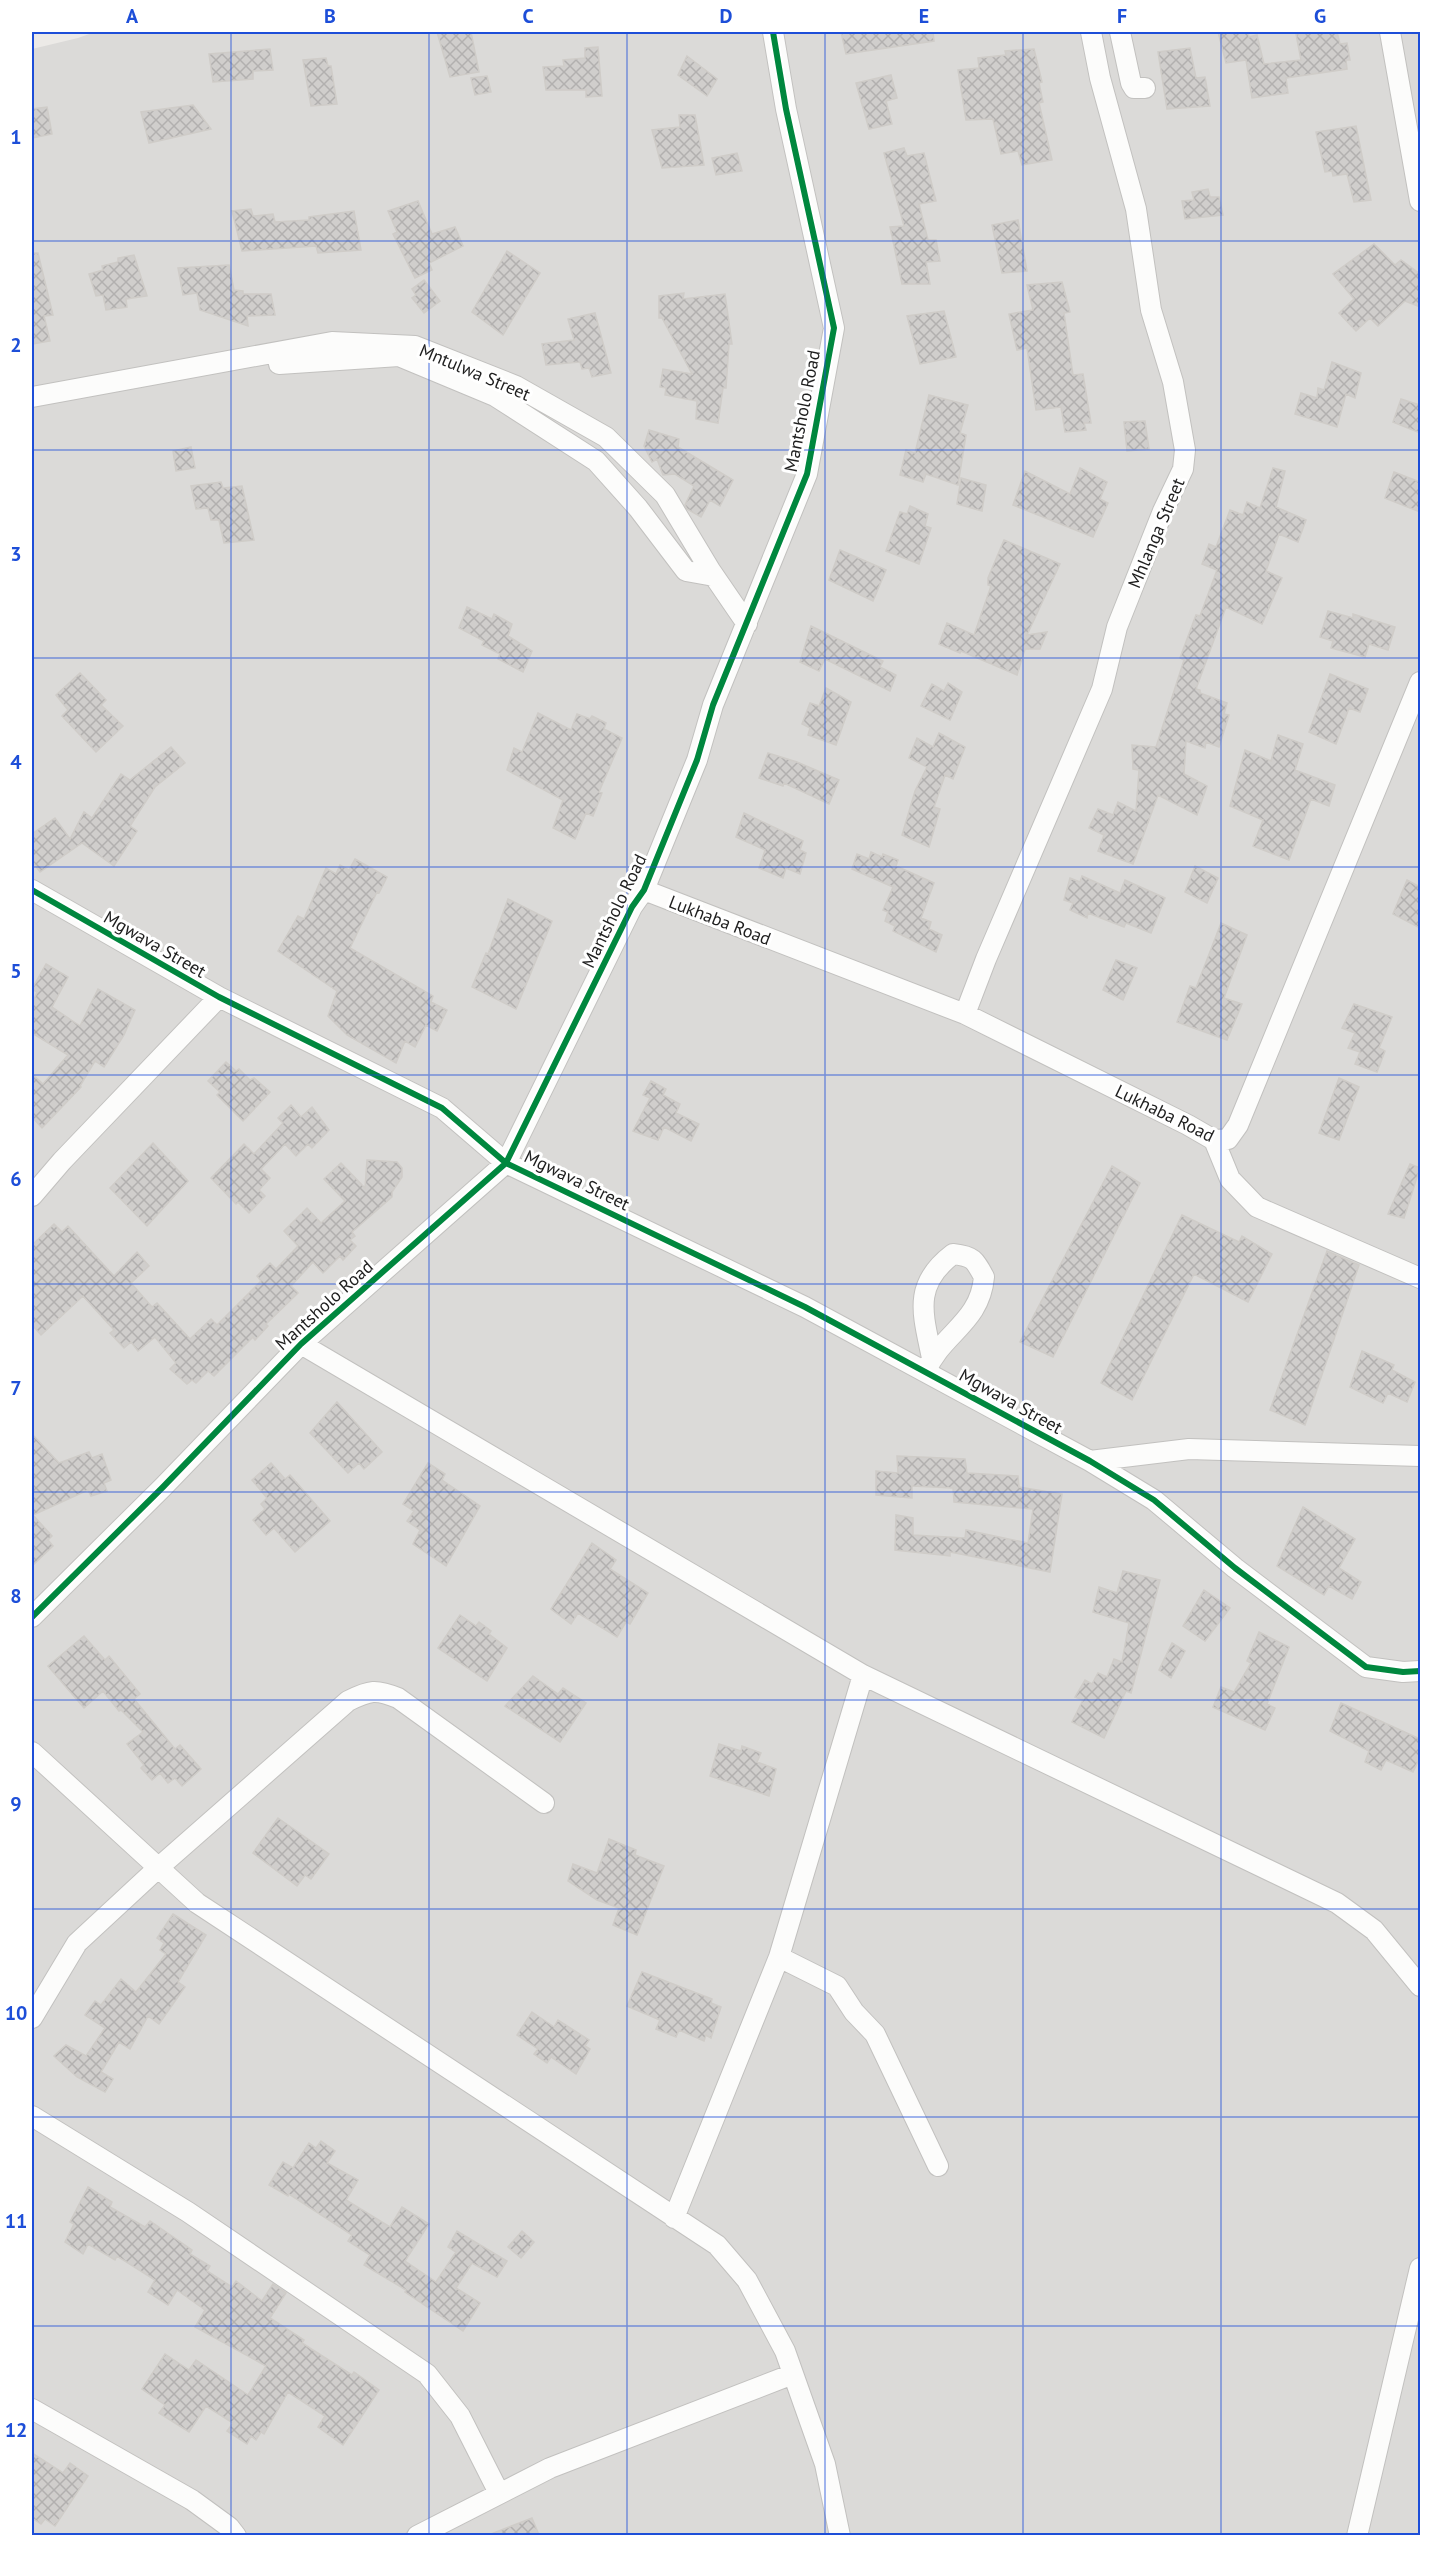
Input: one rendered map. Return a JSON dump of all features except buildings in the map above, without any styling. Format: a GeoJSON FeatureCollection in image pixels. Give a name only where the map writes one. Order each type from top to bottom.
{"type":"FeatureCollection","features":[{"type":"Feature","properties":{"kind":"street","name":"Mantsholo Road"},"geometry":{"type":"LineString","coordinates":[[32,1617],[164,1487],[301,1344],[506,1162],[632,907],[644,890],[697,760],[713,705],[807,474],[834,328],[786,109],[773,32]]}},
{"type":"Feature","properties":{"kind":"street","name":"Mhlanga Street"},"geometry":{"type":"LineString","coordinates":[[965,1014],[986,958],[1102,689],[1117,627],[1163,511],[1183,469],[1185,450],[1173,382],[1151,310],[1136,209],[1100,78],[1091,32]]}},
{"type":"Feature","properties":{"kind":"street"},"geometry":{"type":"LineString","coordinates":[[1120,32],[1131,83],[1134,87],[1145,88]]}},
{"type":"Feature","properties":{"kind":"street"},"geometry":{"type":"LineString","coordinates":[[1390,32],[1420,201]]}},
{"type":"Feature","properties":{"kind":"street","name":"Mntulwa Street"},"geometry":{"type":"LineString","coordinates":[[39,396],[332,342],[415,346],[516,386],[606,437],[665,495],[714,576],[747,624]]}},
{"type":"Feature","properties":{"kind":"street"},"geometry":{"type":"LineString","coordinates":[[39,396],[64,403],[101,393],[290,362],[399,356],[495,396],[596,461],[638,508],[686,572],[714,576]]}},
{"type":"Feature","properties":{"kind":"street","name":"Lukhaba Road"},"geometry":{"type":"LineString","coordinates":[[644,890],[965,1014],[1214,1140],[1228,1140],[1238,1125],[1414,719],[1420,682]]}},
{"type":"Feature","properties":{"kind":"street","name":"Mgwava Street"},"geometry":{"type":"LineString","coordinates":[[32,890],[219,997],[442,1108],[506,1162],[805,1307],[929,1364],[1154,1500],[1235,1568],[1366,1667],[1403,1672],[1420,1671]]}},
{"type":"Feature","properties":{"kind":"street"},"geometry":{"type":"LineString","coordinates":[[32,1197],[62,1161],[219,997]]}},
{"type":"Feature","properties":{"kind":"street"},"geometry":{"type":"LineString","coordinates":[[1214,1140],[1230,1179],[1257,1207],[1420,1278]]}},
{"type":"Feature","properties":{"kind":"street"},"geometry":{"type":"LineString","coordinates":[[953,1254],[965,1255],[974,1259],[984,1277],[979,1303],[929,1364],[922,1307],[924,1292],[941,1263],[953,1254]]}},
{"type":"Feature","properties":{"kind":"street"},"geometry":{"type":"LineString","coordinates":[[301,1344],[863,1675],[1337,1903],[1374,1930],[1420,1986]]}},
{"type":"Feature","properties":{"kind":"street"},"geometry":{"type":"LineString","coordinates":[[1090,1461],[1189,1449],[1420,1456]]}},
{"type":"Feature","properties":{"kind":"street"},"geometry":{"type":"LineString","coordinates":[[675,2218],[779,1957],[863,1675]]}},
{"type":"Feature","properties":{"kind":"street"},"geometry":{"type":"LineString","coordinates":[[32,2018],[77,1943],[158,1868],[348,1701],[368,1691],[383,1692],[398,1698],[544,1803]]}},
{"type":"Feature","properties":{"kind":"street"},"geometry":{"type":"LineString","coordinates":[[32,1752],[197,1903],[717,2245],[747,2280],[785,2351],[825,2464],[840,2535]]}},
{"type":"Feature","properties":{"kind":"street"},"geometry":{"type":"LineString","coordinates":[[779,1957],[837,1986],[854,2012],[875,2034],[938,2166]]}},
{"type":"Feature","properties":{"kind":"street"},"geometry":{"type":"LineString","coordinates":[[32,2116],[188,2212],[427,2374],[460,2416],[498,2493]]}},
{"type":"Feature","properties":{"kind":"street"},"geometry":{"type":"LineString","coordinates":[[1357,2535],[1420,2268]]}},
{"type":"Feature","properties":{"kind":"street"},"geometry":{"type":"LineString","coordinates":[[417,2535],[550,2469],[794,2374]]}},
{"type":"Feature","properties":{"kind":"street"},"geometry":{"type":"LineString","coordinates":[[32,2409],[192,2500],[229,2527],[236,2535]]}},
{"type":"Feature","properties":{"kind":"shaded area"},"geometry":{"type":"Polygon","coordinates":[[[95,32],[1420,32],[1420,2535],[32,2535],[32,49],[95,32]]]}},
{"type":"Feature","properties":{"kind":"cycle path"},"geometry":{"type":"LineString","coordinates":[[32,1617],[163,1487],[301,1344],[506,1163],[632,907],[644,890],[697,760],[713,705],[807,474],[834,328],[786,109],[773,32]]}},
{"type":"Feature","properties":{"kind":"cycle path"},"geometry":{"type":"LineString","coordinates":[[32,890],[219,997],[442,1108],[506,1163],[805,1307],[1090,1461],[1154,1500],[1235,1568],[1366,1667],[1403,1672],[1420,1671]]}}]}
